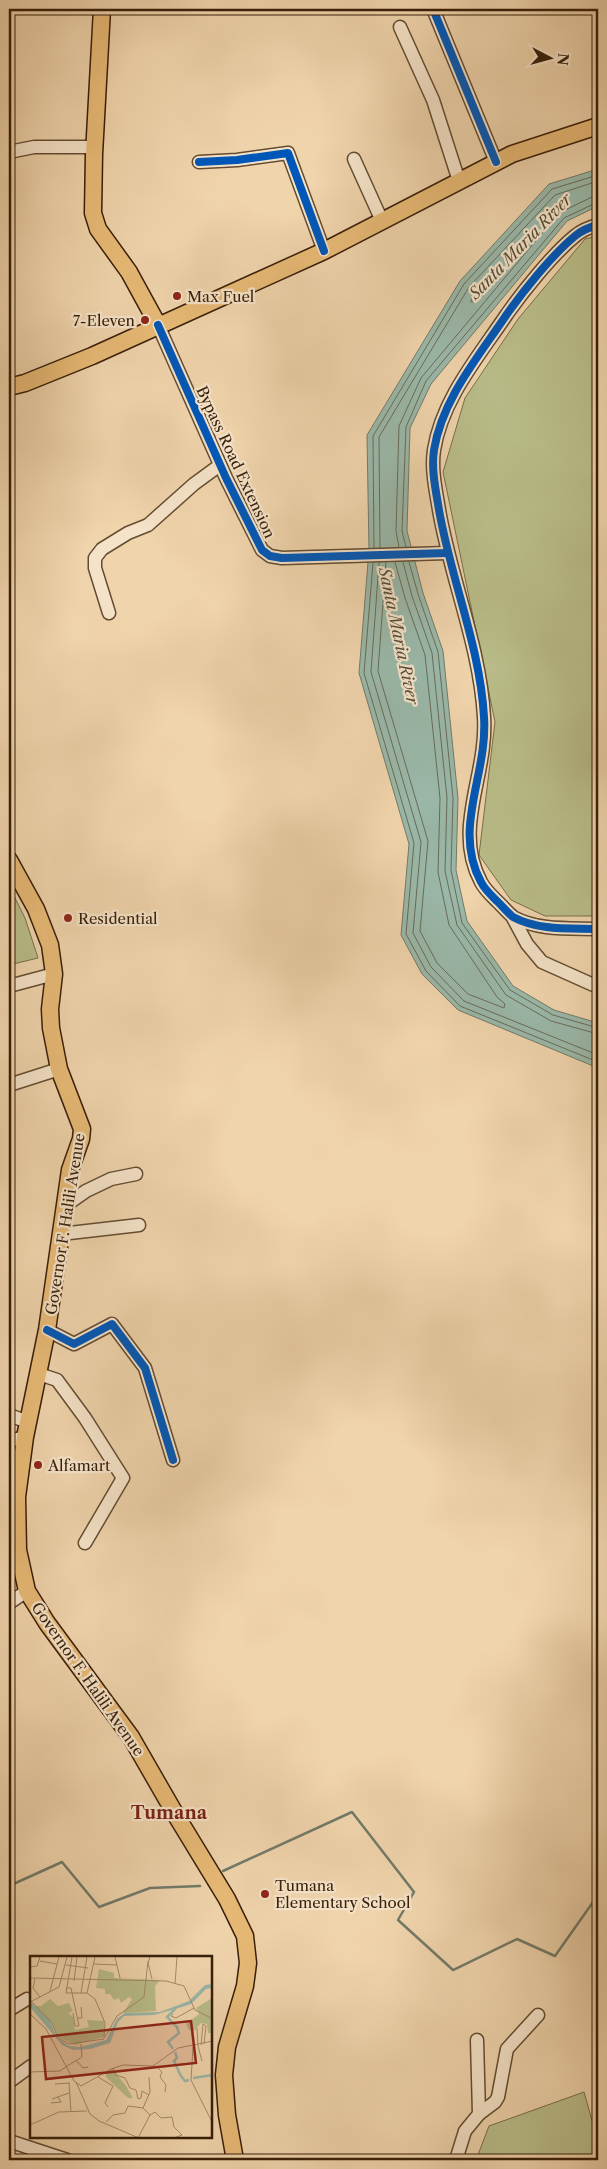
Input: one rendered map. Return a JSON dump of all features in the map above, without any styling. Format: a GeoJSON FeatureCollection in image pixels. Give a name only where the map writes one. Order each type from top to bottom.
{"type":"FeatureCollection","features":[{"type":"Feature","properties":{"kind":"main road","name":"Bypass Road Extension"},"geometry":{"type":"LineString","coordinates":[[102,9],[94,147],[93,213],[98,229],[129,272],[158,325]]}},
{"type":"Feature","properties":{"kind":"main road"},"geometry":{"type":"LineString","coordinates":[[9,387],[25,383],[67,366],[324,251],[512,154],[598,126]]}},
{"type":"Feature","properties":{"kind":"main road","name":"Governor F. Halili Avenue"},"geometry":{"type":"LineString","coordinates":[[9,860],[46,930],[54,974],[50,1009],[51,1028],[60,1069],[82,1129],[81,1139],[70,1170],[47,1330],[27,1429],[17,1497],[18,1550],[27,1590],[48,1623],[131,1738],[176,1818],[227,1899],[245,1936],[248,1963],[246,1986],[227,2047],[224,2075],[231,2160]]}},
{"type":"Feature","properties":{"kind":"street"},"geometry":{"type":"LineString","coordinates":[[433,9],[496,162]]}},
{"type":"Feature","properties":{"kind":"street"},"geometry":{"type":"LineString","coordinates":[[400,27],[432,100],[459,181]]}},
{"type":"Feature","properties":{"kind":"street"},"geometry":{"type":"LineString","coordinates":[[9,152],[34,147],[94,147]]}},
{"type":"Feature","properties":{"kind":"street"},"geometry":{"type":"LineString","coordinates":[[200,162],[237,160],[288,153],[324,251]]}},
{"type":"Feature","properties":{"kind":"street"},"geometry":{"type":"LineString","coordinates":[[354,158],[382,221]]}},
{"type":"Feature","properties":{"kind":"street"},"geometry":{"type":"LineString","coordinates":[[598,225],[586,229],[575,236],[514,304],[463,378],[449,403],[434,451],[433,475],[447,553],[474,644],[484,716],[483,754],[471,812],[468,841],[472,861],[482,884],[512,916],[527,944],[542,962],[598,987]]}},
{"type":"Feature","properties":{"kind":"street","name":"Bypass Road Extension"},"geometry":{"type":"LineString","coordinates":[[158,325],[220,465],[262,550],[270,556],[282,558],[447,553]]}},
{"type":"Feature","properties":{"kind":"street"},"geometry":{"type":"LineString","coordinates":[[109,613],[95,568],[96,558],[102,549],[128,533],[148,525],[194,484],[220,465]]}},
{"type":"Feature","properties":{"kind":"street"},"geometry":{"type":"LineString","coordinates":[[512,916],[536,926],[598,929]]}},
{"type":"Feature","properties":{"kind":"street"},"geometry":{"type":"LineString","coordinates":[[9,986],[54,974]]}},
{"type":"Feature","properties":{"kind":"street"},"geometry":{"type":"LineString","coordinates":[[9,1085],[60,1069]]}},
{"type":"Feature","properties":{"kind":"street"},"geometry":{"type":"LineString","coordinates":[[66,1205],[86,1191],[111,1179],[136,1174]]}},
{"type":"Feature","properties":{"kind":"street"},"geometry":{"type":"LineString","coordinates":[[61,1234],[139,1225]]}},
{"type":"Feature","properties":{"kind":"street"},"geometry":{"type":"LineString","coordinates":[[47,1330],[74,1344],[112,1324],[145,1368],[173,1460]]}},
{"type":"Feature","properties":{"kind":"street"},"geometry":{"type":"LineString","coordinates":[[39,1374],[57,1380],[85,1418],[123,1478],[85,1543]]}},
{"type":"Feature","properties":{"kind":"street"},"geometry":{"type":"LineString","coordinates":[[9,1415],[27,1429],[9,1441]]}},
{"type":"Feature","properties":{"kind":"street"},"geometry":{"type":"LineString","coordinates":[[9,1603],[27,1590]]}},
{"type":"Feature","properties":{"kind":"street"},"geometry":{"type":"LineString","coordinates":[[9,2010],[27,1998]]}},
{"type":"Feature","properties":{"kind":"street"},"geometry":{"type":"LineString","coordinates":[[456,2160],[464,2131],[498,2097],[507,2049],[538,2015]]}},
{"type":"Feature","properties":{"kind":"street"},"geometry":{"type":"LineString","coordinates":[[477,2040],[479,2114]]}},
{"type":"Feature","properties":{"kind":"street"},"geometry":{"type":"LineString","coordinates":[[9,2082],[30,2067]]}},
{"type":"Feature","properties":{"kind":"street"},"geometry":{"type":"LineString","coordinates":[[9,2141],[67,2160]]}},
{"type":"Feature","properties":{"kind":"green space"},"geometry":{"type":"Polygon","coordinates":[[[598,236],[598,916],[545,916],[511,900],[479,855],[495,722],[443,472],[465,398],[518,319],[585,239],[598,236]]]}},
{"type":"Feature","properties":{"kind":"green space"},"geometry":{"type":"Polygon","coordinates":[[[9,886],[25,918],[38,958],[9,965],[9,886]]]}},
{"type":"Feature","properties":{"kind":"green space"},"geometry":{"type":"Polygon","coordinates":[[[584,2092],[598,2142],[598,2160],[476,2160],[489,2126],[584,2092]]]}},
{"type":"Feature","properties":{"kind":"water","name":"Santa Maria River"},"geometry":{"type":"Polygon","coordinates":[[[598,169],[598,206],[567,221],[431,384],[410,428],[407,531],[423,593],[443,651],[458,798],[456,870],[467,921],[513,986],[554,1010],[598,1023],[598,1068],[458,1010],[422,974],[401,935],[409,844],[359,673],[369,550],[367,435],[460,281],[549,184],[598,169]]]}},
{"type":"Feature","properties":{"kind":"waterway"},"geometry":{"type":"LineString","coordinates":[[223,1871],[352,1812],[414,1892],[398,1920],[453,1970],[517,1939],[555,1956],[598,1895]]}},
{"type":"Feature","properties":{"kind":"waterway"},"geometry":{"type":"LineString","coordinates":[[9,1886],[62,1862],[99,1907],[150,1888],[200,1886]]}},
{"type":"Feature","properties":{"kind":"cycle path"},"geometry":{"type":"LineString","coordinates":[[433,9],[496,162]]}},
{"type":"Feature","properties":{"kind":"cycle path"},"geometry":{"type":"LineString","coordinates":[[199,162],[237,160],[288,153],[324,251]]}},
{"type":"Feature","properties":{"kind":"cycle path"},"geometry":{"type":"LineString","coordinates":[[598,225],[578,234],[548,263],[514,305],[474,362],[445,413],[438,431],[433,465],[435,488],[444,536],[477,665],[484,717],[484,739],[470,821],[470,842],[473,862],[484,888],[513,917],[544,927],[598,929]]}},
{"type":"Feature","properties":{"kind":"cycle path"},"geometry":{"type":"LineString","coordinates":[[158,325],[226,478],[262,550],[270,556],[282,558],[447,553]]}},
{"type":"Feature","properties":{"kind":"cycle path"},"geometry":{"type":"LineString","coordinates":[[47,1330],[74,1344],[112,1324],[145,1368],[173,1460]]}},
{"type":"Feature","properties":{"kind":"place","name":"Max Fuel"},"geometry":{"type":"Point","coordinates":[177,296]}},
{"type":"Feature","properties":{"kind":"place","name":"7-Eleven"},"geometry":{"type":"Point","coordinates":[145,320]}},
{"type":"Feature","properties":{"kind":"place","name":"Residential"},"geometry":{"type":"Point","coordinates":[68,918]}},
{"type":"Feature","properties":{"kind":"place","name":"Alfamart"},"geometry":{"type":"Point","coordinates":[38,1465]}},
{"type":"Feature","properties":{"kind":"place","name":"Tumana Elementary School"},"geometry":{"type":"Point","coordinates":[265,1894]}},
{"type":"Feature","properties":{"kind":"district","name":"Tumana"},"geometry":{"type":"Point","coordinates":[169,1813]}}]}
